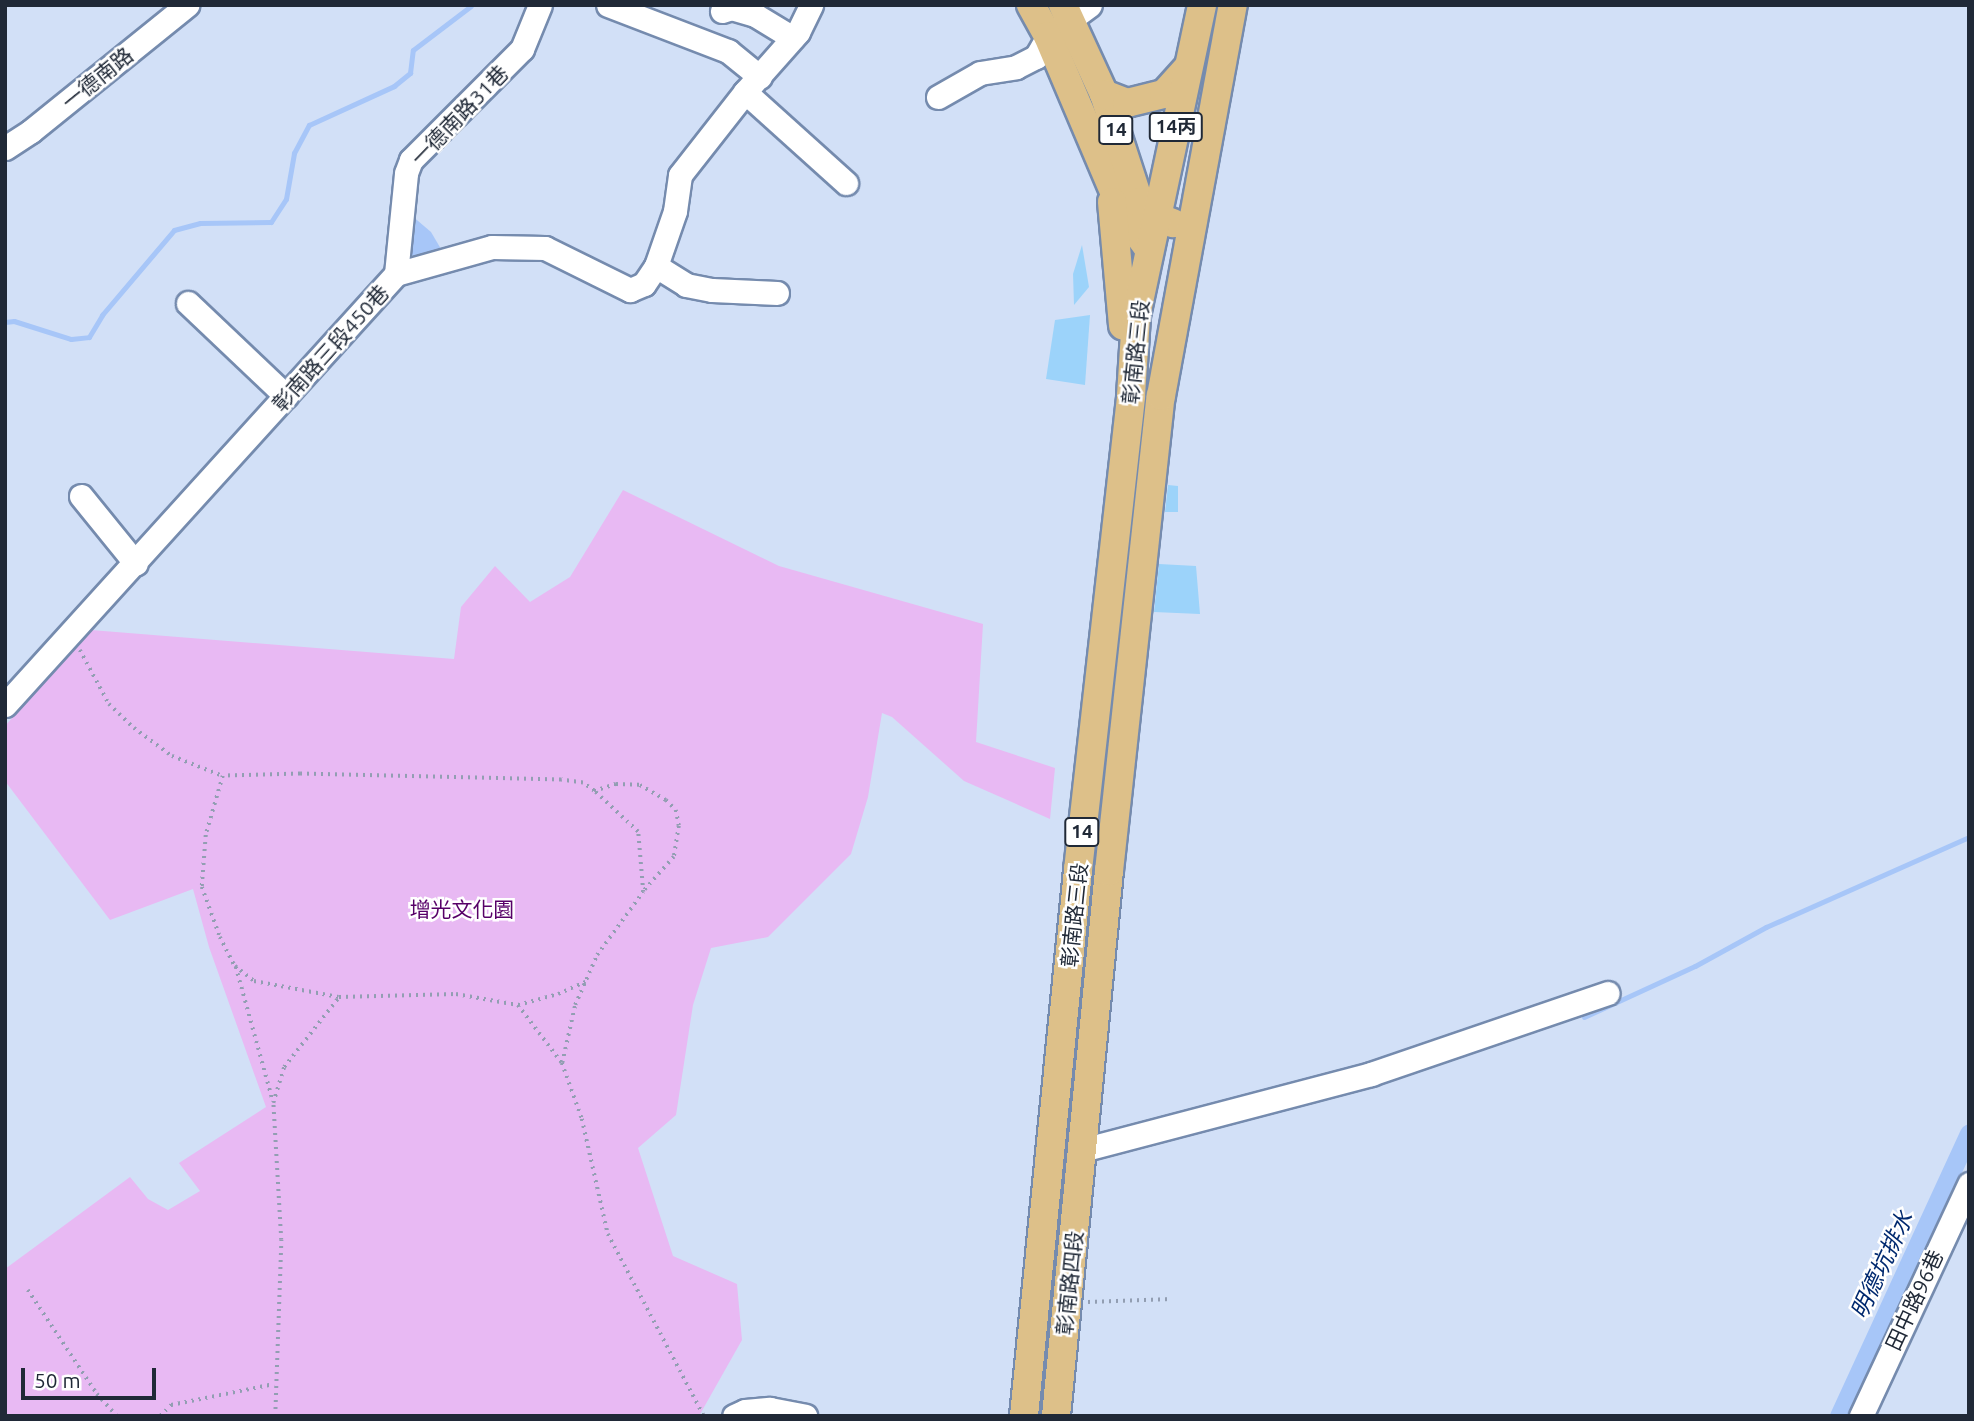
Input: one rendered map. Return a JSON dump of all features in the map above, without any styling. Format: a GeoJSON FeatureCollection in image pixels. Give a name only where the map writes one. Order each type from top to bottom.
{"type":"FeatureCollection","features":[{"type":"Feature","properties":{"kind":"main road","name":"14"},"geometry":{"type":"LineString","coordinates":[[1031,5],[1048,36],[1123,213],[1149,249]]}},
{"type":"Feature","properties":{"kind":"main road","name":"14丙"},"geometry":{"type":"LineString","coordinates":[[1149,249],[1202,5]]}},
{"type":"Feature","properties":{"kind":"main road","name":"14丙"},"geometry":{"type":"LineString","coordinates":[[1192,230],[1233,5]]}},
{"type":"Feature","properties":{"kind":"main road","name":"14"},"geometry":{"type":"LineString","coordinates":[[1074,10],[1139,202],[1157,217],[1192,230]]}},
{"type":"Feature","properties":{"kind":"main road"},"geometry":{"type":"LineString","coordinates":[[1104,94],[1127,103],[1164,94],[1188,67]]}},
{"type":"Feature","properties":{"kind":"main road"},"geometry":{"type":"LineString","coordinates":[[1108,179],[1119,254],[1131,396]]}},
{"type":"Feature","properties":{"kind":"main road"},"geometry":{"type":"LineString","coordinates":[[1149,249],[1192,230]]}},
{"type":"Feature","properties":{"kind":"main road","name":"彰南路三段"},"geometry":{"type":"LineString","coordinates":[[1082,1150],[1161,396],[1192,230]]}},
{"type":"Feature","properties":{"kind":"main road","name":"彰南路三段"},"geometry":{"type":"LineString","coordinates":[[1024,1416],[1078,870],[1131,396],[1136,316],[1149,249]]}},
{"type":"Feature","properties":{"kind":"main road","name":"彰南路四段"},"geometry":{"type":"LineString","coordinates":[[1056,1416],[1082,1150]]}},
{"type":"Feature","properties":{"kind":"street","name":"一德南路"},"geometry":{"type":"LineString","coordinates":[[5,148],[32,131],[187,5]]}},
{"type":"Feature","properties":{"kind":"street","name":"一德南路31巷"},"geometry":{"type":"LineString","coordinates":[[396,274],[406,173],[411,160],[522,49],[540,5]]}},
{"type":"Feature","properties":{"kind":"street"},"geometry":{"type":"LineString","coordinates":[[608,5],[728,51],[752,85],[846,183]]}},
{"type":"Feature","properties":{"kind":"street","name":"彰南路三段450巷"},"geometry":{"type":"LineString","coordinates":[[5,705],[396,274],[492,247],[545,248],[630,290],[644,284],[656,266],[675,211],[680,175],[793,38],[811,5]]}},
{"type":"Feature","properties":{"kind":"street"},"geometry":{"type":"LineString","coordinates":[[722,11],[732,8],[755,15],[793,38]]}},
{"type":"Feature","properties":{"kind":"street"},"geometry":{"type":"LineString","coordinates":[[938,97],[980,73],[1016,67],[1036,57],[1048,36],[1074,10]]}},
{"type":"Feature","properties":{"kind":"street"},"geometry":{"type":"LineString","coordinates":[[656,266],[686,285],[742,293],[777,293]]}},
{"type":"Feature","properties":{"kind":"street"},"geometry":{"type":"LineString","coordinates":[[188,303],[286,396]]}},
{"type":"Feature","properties":{"kind":"street"},"geometry":{"type":"LineString","coordinates":[[81,496],[135,564]]}},
{"type":"Feature","properties":{"kind":"street"},"geometry":{"type":"LineString","coordinates":[[1082,1150],[1371,1074],[1608,993]]}},
{"type":"Feature","properties":{"kind":"street","name":"田中路96巷"},"geometry":{"type":"LineString","coordinates":[[1861,1416],[1969,1184]]}},
{"type":"Feature","properties":{"kind":"street"},"geometry":{"type":"LineString","coordinates":[[734,1416],[745,1411],[770,1409],[805,1416]]}},
{"type":"Feature","properties":{"kind":"path"},"geometry":{"type":"LineString","coordinates":[[71,634],[109,704],[134,728],[172,756],[223,776],[300,774],[561,780],[583,783],[638,832],[643,892]]}},
{"type":"Feature","properties":{"kind":"path"},"geometry":{"type":"LineString","coordinates":[[223,776],[206,835],[202,887],[220,937],[235,966],[273,1103],[281,1240],[275,1416]]}},
{"type":"Feature","properties":{"kind":"path"},"geometry":{"type":"LineString","coordinates":[[562,1063],[575,1005],[597,955],[643,892],[674,857],[679,826],[676,810],[666,800],[640,785],[616,783],[594,791]]}},
{"type":"Feature","properties":{"kind":"path"},"geometry":{"type":"LineString","coordinates":[[235,966],[254,981],[339,997],[456,994],[518,1005],[558,994],[585,982]]}},
{"type":"Feature","properties":{"kind":"path"},"geometry":{"type":"LineString","coordinates":[[273,1103],[284,1067],[339,997]]}},
{"type":"Feature","properties":{"kind":"path"},"geometry":{"type":"LineString","coordinates":[[518,1005],[562,1063],[582,1119],[608,1234],[704,1416]]}},
{"type":"Feature","properties":{"kind":"path"},"geometry":{"type":"LineString","coordinates":[[28,1290],[97,1394],[117,1416]]}},
{"type":"Feature","properties":{"kind":"path"},"geometry":{"type":"LineString","coordinates":[[1068,1303],[1172,1299]]}},
{"type":"Feature","properties":{"kind":"path"},"geometry":{"type":"LineString","coordinates":[[160,1416],[172,1405],[275,1383]]}},
{"type":"Feature","properties":{"kind":"green space","name":"增光文化園"},"geometry":{"type":"Polygon","coordinates":[[[623,490],[779,566],[983,624],[976,742],[1055,768],[1050,819],[964,781],[892,717],[882,713],[868,797],[851,854],[768,937],[711,948],[693,1005],[676,1115],[638,1148],[673,1256],[737,1284],[742,1340],[699,1416],[5,1416],[5,1269],[130,1177],[148,1199],[168,1210],[200,1191],[179,1163],[266,1107],[209,947],[193,889],[110,920],[5,781],[5,726],[91,630],[454,659],[461,607],[495,566],[530,602],[570,577],[623,490]]]}},
{"type":"Feature","properties":{"kind":"water"},"geometry":{"type":"Polygon","coordinates":[[[411,215],[431,232],[441,249],[439,253],[417,261],[407,259],[411,215]]]}},
{"type":"Feature","properties":{"kind":"building"},"geometry":{"type":"Polygon","coordinates":[[[1082,245],[1089,287],[1074,305],[1073,274],[1082,245]]]}},
{"type":"Feature","properties":{"kind":"building"},"geometry":{"type":"Polygon","coordinates":[[[1090,315],[1085,385],[1046,379],[1055,320],[1090,315]]]}},
{"type":"Feature","properties":{"kind":"building"},"geometry":{"type":"Polygon","coordinates":[[[1168,485],[1178,486],[1178,512],[1165,512],[1168,485]]]}},
{"type":"Feature","properties":{"kind":"building"},"geometry":{"type":"Polygon","coordinates":[[[1159,564],[1196,566],[1200,614],[1154,612],[1159,564]]]}},
{"type":"Feature","properties":{"kind":"waterway"},"geometry":{"type":"LineString","coordinates":[[5,322],[14,321],[71,339],[89,337],[102,315],[174,230],[200,223],[271,222],[286,199],[294,153],[309,125],[394,86],[410,73],[413,50],[471,6]]}},
{"type":"Feature","properties":{"kind":"waterway"},"geometry":{"type":"LineString","coordinates":[[1584,1017],[1695,966],[1766,927],[1969,837]]}},
{"type":"Feature","properties":{"kind":"waterway","name":"明德坑排水"},"geometry":{"type":"LineString","coordinates":[[1839,1416],[1969,1134]]}}]}
